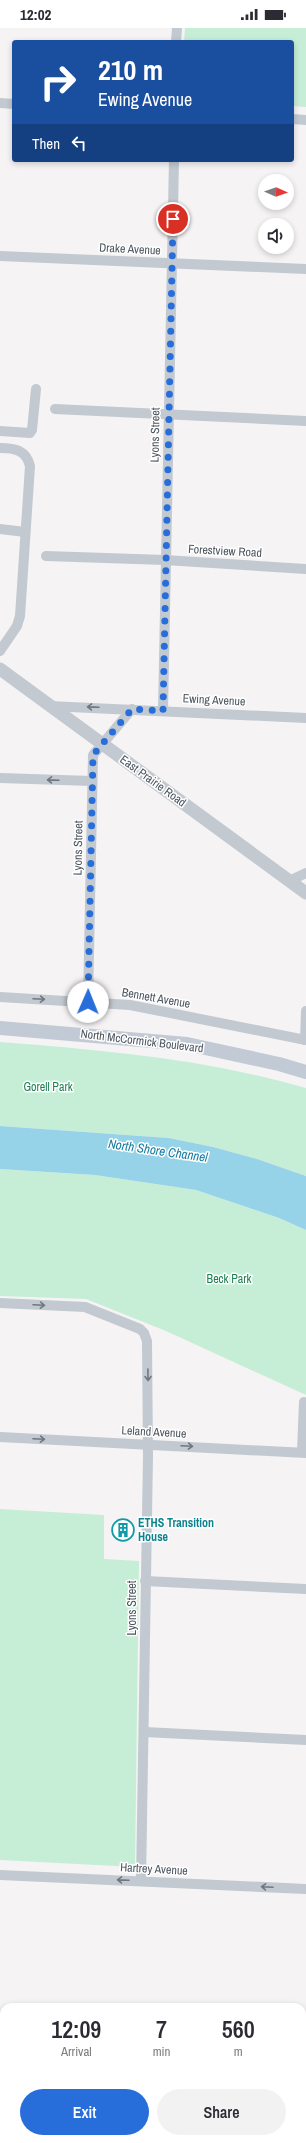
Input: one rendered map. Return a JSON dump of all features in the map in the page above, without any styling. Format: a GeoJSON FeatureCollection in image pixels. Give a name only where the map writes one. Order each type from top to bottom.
{"type":"FeatureCollection","features":[{"type":"Feature","properties":{"kind":"main road","name":"North McCormick Boulevard"},"geometry":{"type":"LineString","coordinates":[[0,1028],[187,1044],[280,1064],[306,1072]]}},
{"type":"Feature","properties":{"kind":"street"},"geometry":{"type":"LineString","coordinates":[[176,40],[177,28]]}},
{"type":"Feature","properties":{"kind":"street"},"geometry":{"type":"LineString","coordinates":[[0,104],[12,104]]}},
{"type":"Feature","properties":{"kind":"street"},"geometry":{"type":"LineString","coordinates":[[294,119],[306,120]]}},
{"type":"Feature","properties":{"kind":"street","name":"Lyons Street"},"geometry":{"type":"LineString","coordinates":[[163,711],[174,162]]}},
{"type":"Feature","properties":{"kind":"street","name":"Drake Avenue"},"geometry":{"type":"LineString","coordinates":[[0,256],[306,269]]}},
{"type":"Feature","properties":{"kind":"street"},"geometry":{"type":"LineString","coordinates":[[0,431],[30,432],[32,430],[36,389]]}},
{"type":"Feature","properties":{"kind":"street"},"geometry":{"type":"LineString","coordinates":[[55,409],[168,413],[306,421]]}},
{"type":"Feature","properties":{"kind":"street"},"geometry":{"type":"LineString","coordinates":[[0,448],[12,448],[26,455],[30,466],[20,616],[17,626],[0,651]]}},
{"type":"Feature","properties":{"kind":"street"},"geometry":{"type":"LineString","coordinates":[[0,529],[26,532]]}},
{"type":"Feature","properties":{"kind":"street","name":"Forestview Road"},"geometry":{"type":"LineString","coordinates":[[46,556],[165,560],[306,568]]}},
{"type":"Feature","properties":{"kind":"street","name":"East Prairie Road"},"geometry":{"type":"LineString","coordinates":[[0,669],[306,893]]}},
{"type":"Feature","properties":{"kind":"street","name":"Ewing Avenue"},"geometry":{"type":"LineString","coordinates":[[49,706],[306,718]]}},
{"type":"Feature","properties":{"kind":"street","name":"Lyons Street"},"geometry":{"type":"LineString","coordinates":[[88,1002],[93,755],[132,709]]}},
{"type":"Feature","properties":{"kind":"street"},"geometry":{"type":"LineString","coordinates":[[0,778],[92,781]]}},
{"type":"Feature","properties":{"kind":"street"},"geometry":{"type":"LineString","coordinates":[[289,881],[306,873]]}},
{"type":"Feature","properties":{"kind":"street","name":"Bennett Avenue"},"geometry":{"type":"LineString","coordinates":[[0,997],[130,1005],[306,1040]]}},
{"type":"Feature","properties":{"kind":"street"},"geometry":{"type":"LineString","coordinates":[[306,1011],[306,1040]]}},
{"type":"Feature","properties":{"kind":"street","name":"Lyons Street"},"geometry":{"type":"LineString","coordinates":[[0,1303],[85,1307],[140,1329],[146,1336],[148,1444],[141,1881]]}},
{"type":"Feature","properties":{"kind":"street"},"geometry":{"type":"LineString","coordinates":[[304,1402],[304,1453]]}},
{"type":"Feature","properties":{"kind":"street","name":"Leland Avenue"},"geometry":{"type":"LineString","coordinates":[[0,1437],[304,1453]]}},
{"type":"Feature","properties":{"kind":"street"},"geometry":{"type":"LineString","coordinates":[[145,1581],[306,1589]]}},
{"type":"Feature","properties":{"kind":"street"},"geometry":{"type":"LineString","coordinates":[[144,1732],[306,1740]]}},
{"type":"Feature","properties":{"kind":"street","name":"Hartrey Avenue"},"geometry":{"type":"LineString","coordinates":[[0,1875],[306,1889]]}},
{"type":"Feature","properties":{"kind":"green space"},"geometry":{"type":"Polygon","coordinates":[[[185,28],[306,28],[306,107],[294,106],[294,40],[184,40],[185,28]]]}},
{"type":"Feature","properties":{"kind":"green space","name":"Gorell Park"},"geometry":{"type":"Polygon","coordinates":[[[0,1042],[77,1048],[154,1057],[230,1070],[306,1088],[306,1176],[257,1159],[213,1147],[169,1138],[0,1126],[0,1042]]]}},
{"type":"Feature","properties":{"kind":"green space","name":"Beck Park"},"geometry":{"type":"Polygon","coordinates":[[[0,1169],[95,1175],[196,1190],[279,1218],[306,1230],[306,1395],[166,1331],[86,1299],[0,1296],[0,1169]]]}},
{"type":"Feature","properties":{"kind":"green space"},"geometry":{"type":"Polygon","coordinates":[[[0,1509],[104,1515],[104,1559],[139,1561],[135,1867],[0,1860],[0,1509]]]}},
{"type":"Feature","properties":{"kind":"water","name":"North Shore Channel"},"geometry":{"type":"Polygon","coordinates":[[[0,1126],[169,1138],[213,1147],[257,1159],[306,1176],[306,1230],[279,1218],[196,1190],[95,1175],[0,1169],[0,1126]]]}},
{"type":"Feature","properties":{"kind":"place","name":"ETHS Transition House"},"geometry":{"type":"Point","coordinates":[123,1530]}},
{"type":"Feature","properties":{"kind":"route"},"geometry":{"type":"LineString","coordinates":[[88,1002],[93,755],[132,709],[163,711],[173,219]]}}]}
